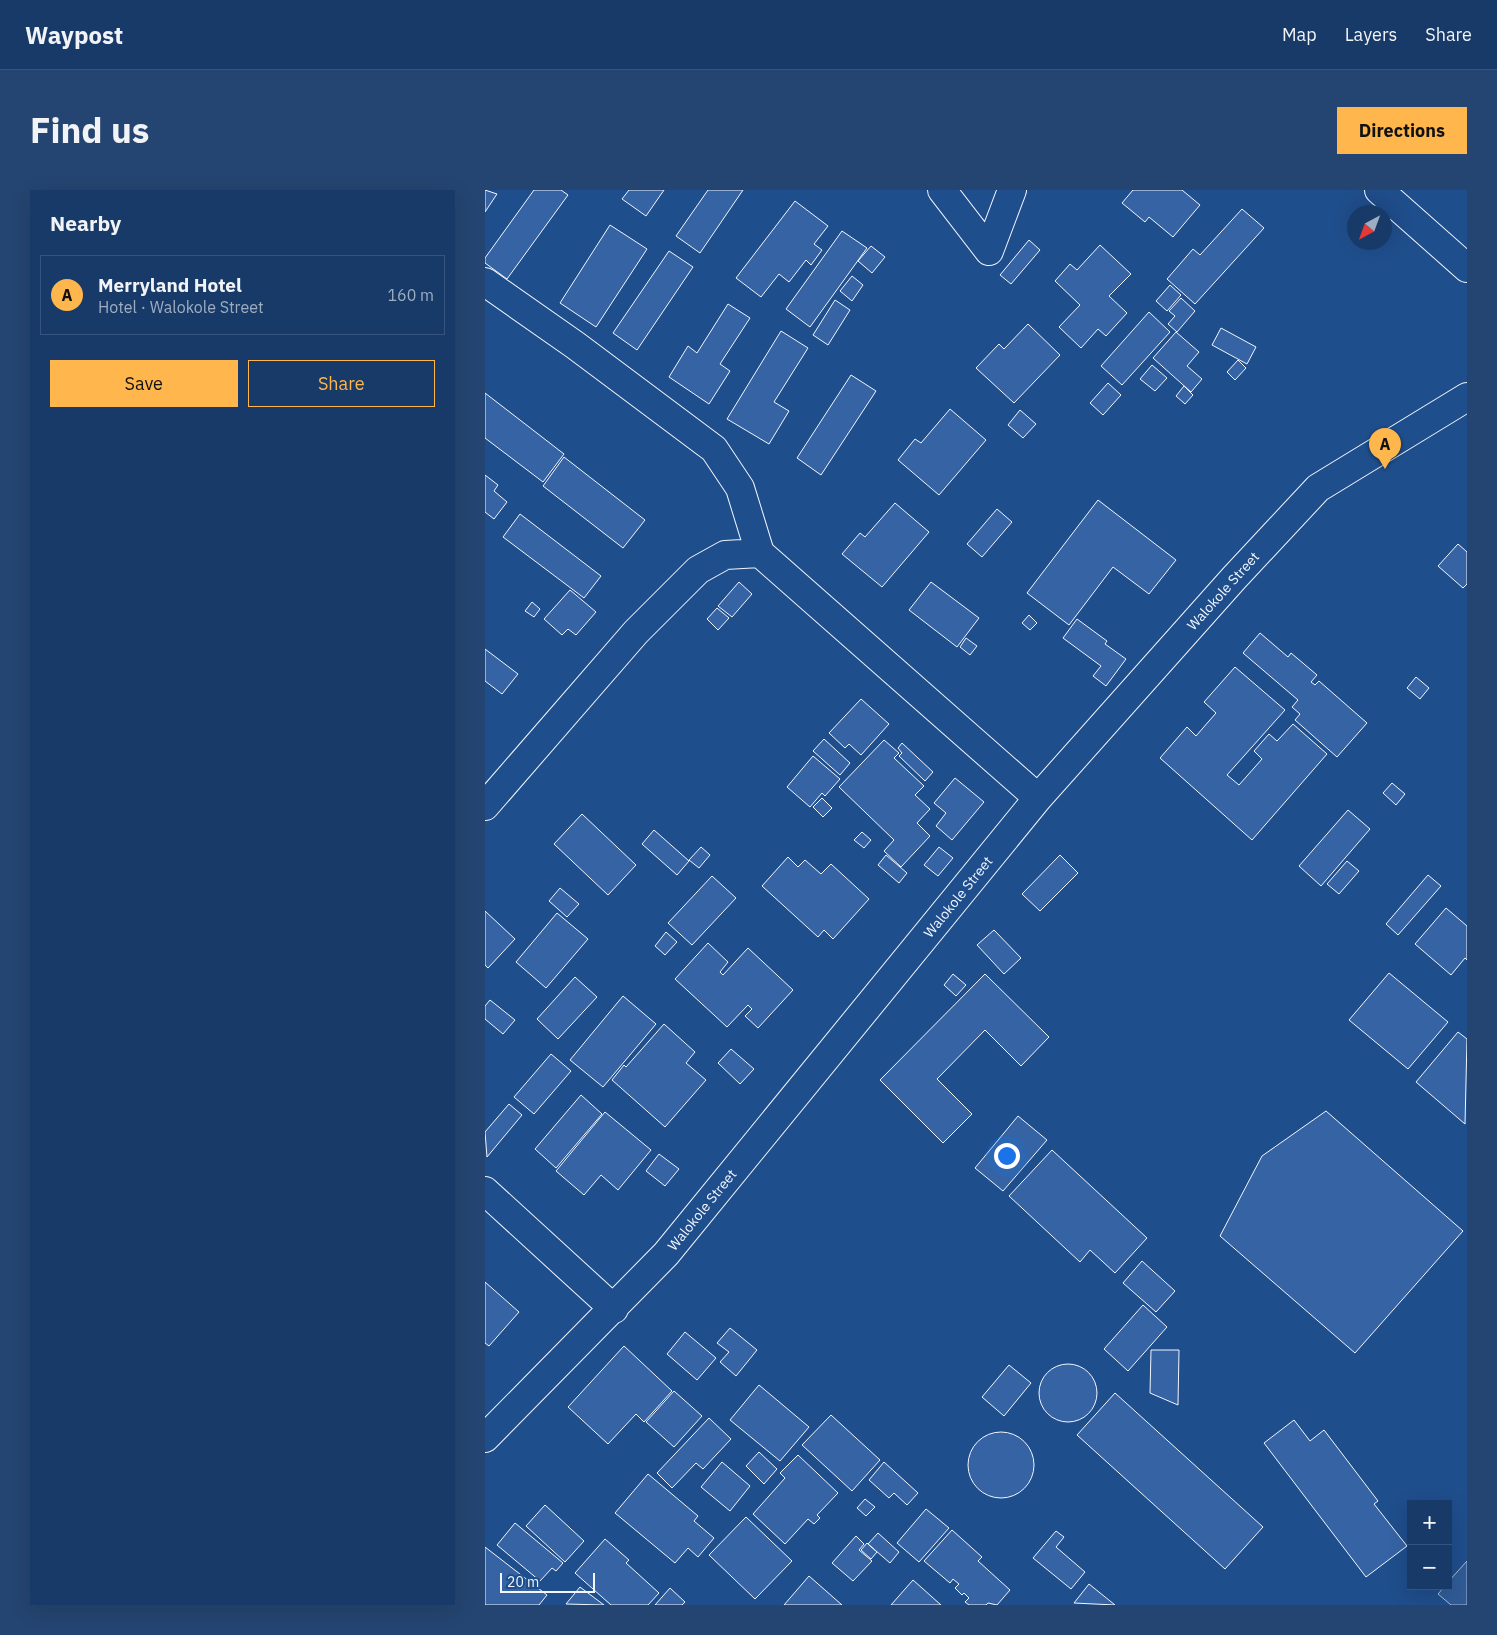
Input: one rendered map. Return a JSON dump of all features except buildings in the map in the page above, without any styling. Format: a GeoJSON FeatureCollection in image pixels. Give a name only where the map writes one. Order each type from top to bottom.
{"type":"FeatureCollection","features":[{"type":"Feature","properties":{"kind":"street"},"geometry":{"type":"LineString","coordinates":[[942,190],[989,251],[1012,190]]}},
{"type":"Feature","properties":{"kind":"street"},"geometry":{"type":"LineString","coordinates":[[1379,190],[1467,268]]}},
{"type":"Feature","properties":{"kind":"street"},"geometry":{"type":"LineString","coordinates":[[485,282],[575,345],[714,449],[740,488],[759,553],[1038,798]]}},
{"type":"Feature","properties":{"kind":"street","name":"Walokole Street"},"geometry":{"type":"LineString","coordinates":[[485,1438],[666,1254],[1038,798],[1234,578],[1318,488],[1467,397]]}},
{"type":"Feature","properties":{"kind":"street"},"geometry":{"type":"LineString","coordinates":[[485,806],[636,632],[698,570],[725,555],[759,553]]}},
{"type":"Feature","properties":{"kind":"street"},"geometry":{"type":"LineString","coordinates":[[485,1191],[614,1309]]}},
{"type":"Feature","properties":{"kind":"shaded area"},"geometry":{"type":"Polygon","coordinates":[[[1467,1561],[1467,1605],[1451,1605],[1438,1594],[1442,1590],[1452,1590],[1452,1578],[1467,1561]]]}},
{"type":"Feature","properties":{"kind":"place","name":"Merryland Hotel"},"geometry":{"type":"Point","coordinates":[1385,469]}}]}
